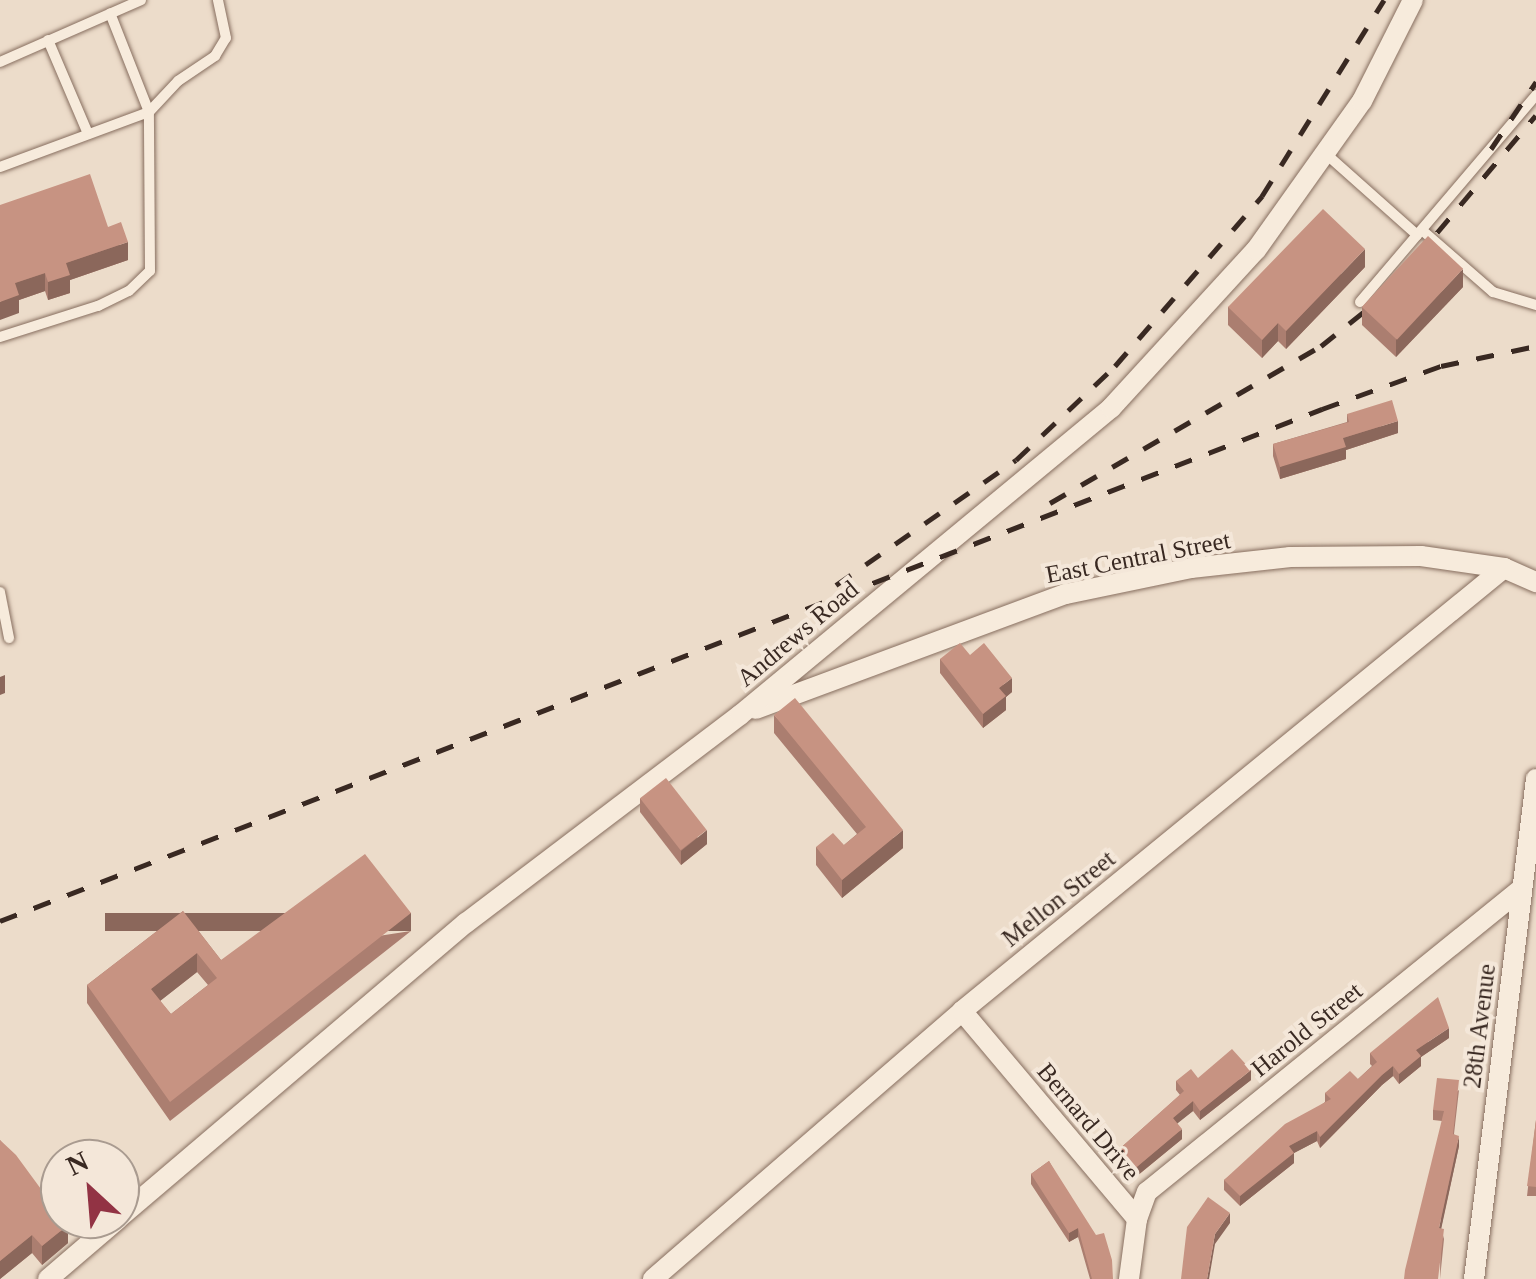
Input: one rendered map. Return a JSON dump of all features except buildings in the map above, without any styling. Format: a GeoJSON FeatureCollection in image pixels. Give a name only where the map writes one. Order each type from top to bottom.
{"type":"FeatureCollection","features":[{"type":"Feature","properties":{"kind":"street","name":"Andrews Road"},"geometry":{"type":"LineString","coordinates":[[140,1200],[466,923],[740,715],[1111,408],[1256,250],[1362,101],[1413,0]]}},
{"type":"Feature","properties":{"kind":"street","name":"East Central Street"},"geometry":{"type":"LineString","coordinates":[[740,715],[1048,600],[1190,568],[1402,556],[1504,568]]}},
{"type":"Feature","properties":{"kind":"street"},"geometry":{"type":"LineString","coordinates":[[1504,568],[1536,582]]}},
{"type":"Feature","properties":{"kind":"street","name":"Mellon Street"},"geometry":{"type":"LineString","coordinates":[[653,1279],[962,1011],[1504,568]]}},
{"type":"Feature","properties":{"kind":"street","name":"28th Avenue"},"geometry":{"type":"LineString","coordinates":[[1474,1279],[1536,779]]}},
{"type":"Feature","properties":{"kind":"street","name":"Harold Street"},"geometry":{"type":"LineString","coordinates":[[1137,1219],[1147,1192],[1521,889]]}},
{"type":"Feature","properties":{"kind":"street","name":"Bernard Drive"},"geometry":{"type":"LineString","coordinates":[[962,1011],[1137,1219],[1130,1279]]}},
{"type":"Feature","properties":{"kind":"street","name":"Andrews Road"},"geometry":{"type":"LineString","coordinates":[[48,1279],[95,1239]]}},
{"type":"Feature","properties":{"kind":"lane"},"geometry":{"type":"LineString","coordinates":[[0,62],[141,0]]}},
{"type":"Feature","properties":{"kind":"lane"},"geometry":{"type":"LineString","coordinates":[[0,167],[149,112],[226,38],[218,0]]}},
{"type":"Feature","properties":{"kind":"lane"},"geometry":{"type":"LineString","coordinates":[[0,337],[113,298],[150,270],[149,112],[110,13]]}},
{"type":"Feature","properties":{"kind":"lane"},"geometry":{"type":"LineString","coordinates":[[48,40],[88,134]]}},
{"type":"Feature","properties":{"kind":"lane"},"geometry":{"type":"LineString","coordinates":[[1360,302],[1536,96]]}},
{"type":"Feature","properties":{"kind":"lane"},"geometry":{"type":"LineString","coordinates":[[1325,153],[1493,292],[1536,305]]}},
{"type":"Feature","properties":{"kind":"lane"},"geometry":{"type":"LineString","coordinates":[[0,592],[8,638]]}},
{"type":"Feature","properties":{"kind":"railway"},"geometry":{"type":"LineString","coordinates":[[836,585],[1016,460],[1115,366],[1262,196],[1384,0]]}},
{"type":"Feature","properties":{"kind":"railway"},"geometry":{"type":"LineString","coordinates":[[1491,149],[1536,82]]}},
{"type":"Feature","properties":{"kind":"railway"},"geometry":{"type":"LineString","coordinates":[[1414,260],[1536,115]]}},
{"type":"Feature","properties":{"kind":"railway"},"geometry":{"type":"LineString","coordinates":[[1050,503],[1321,346],[1381,298]]}},
{"type":"Feature","properties":{"kind":"railway"},"geometry":{"type":"LineString","coordinates":[[0,921],[1322,409],[1441,366],[1536,346]]}}]}
